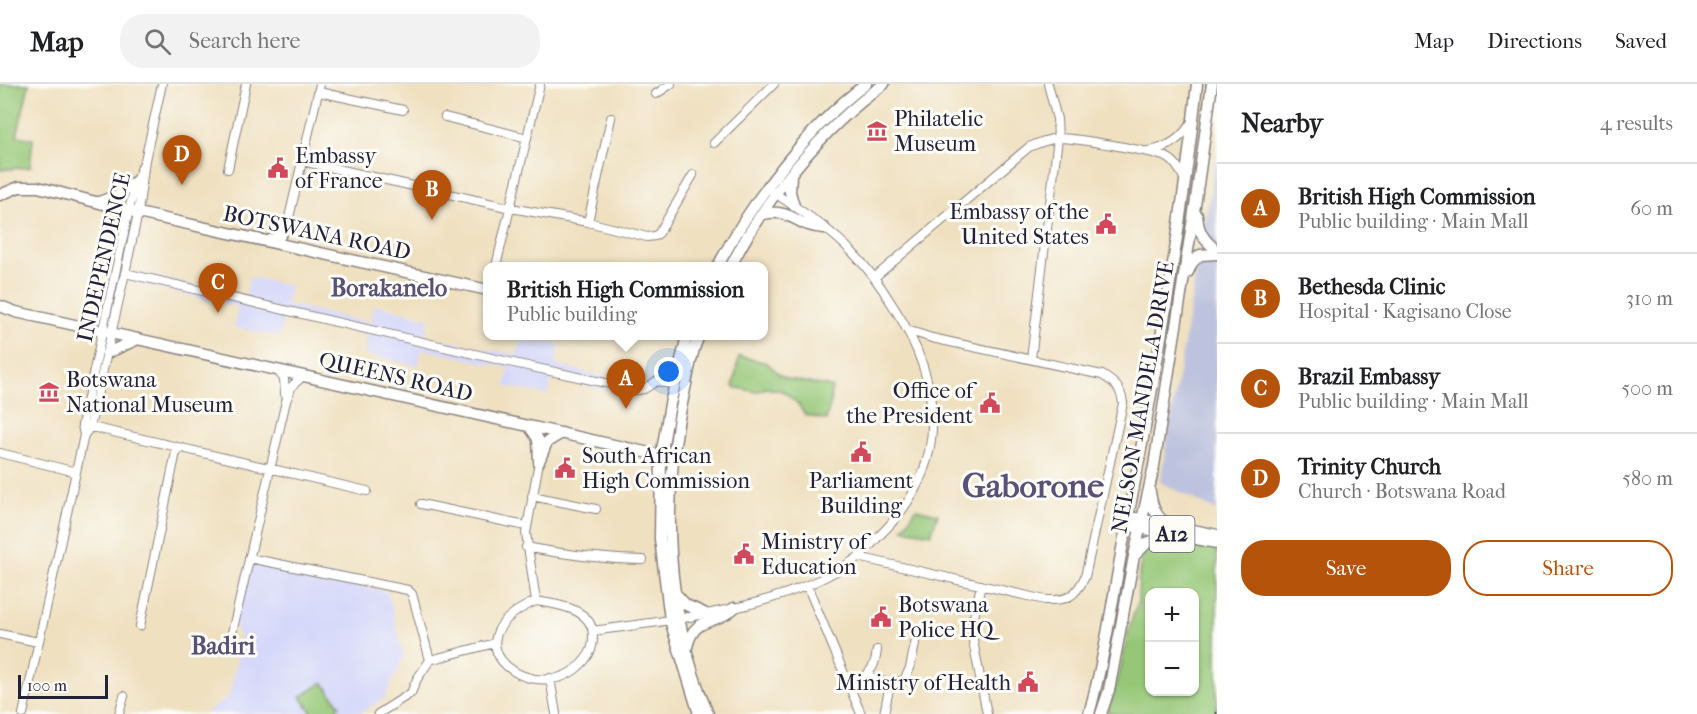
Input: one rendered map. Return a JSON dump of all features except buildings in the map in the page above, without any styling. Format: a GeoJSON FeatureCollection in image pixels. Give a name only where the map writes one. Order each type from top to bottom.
{"type":"FeatureCollection","features":[{"type":"Feature","properties":{"kind":"main road"},"geometry":{"type":"LineString","coordinates":[[721,262],[730,244],[772,191],[795,154],[862,84]]}},
{"type":"Feature","properties":{"kind":"main road"},"geometry":{"type":"LineString","coordinates":[[853,94],[866,84]]}},
{"type":"Feature","properties":{"kind":"main road"},"geometry":{"type":"LineString","coordinates":[[734,262],[763,214],[772,191],[862,100],[884,84]]}},
{"type":"Feature","properties":{"kind":"main road","name":"NELSON MANDELA DRIVE"},"geometry":{"type":"LineString","coordinates":[[1089,714],[1099,676],[1140,463],[1177,249],[1197,84]]}},
{"type":"Feature","properties":{"kind":"main road","name":"NELSON MANDELA DRIVE"},"geometry":{"type":"LineString","coordinates":[[1101,714],[1109,690],[1149,489],[1196,199],[1212,84]]}},
{"type":"Feature","properties":{"kind":"main road"},"geometry":{"type":"LineString","coordinates":[[791,174],[790,192],[794,206]]}},
{"type":"Feature","properties":{"kind":"main road"},"geometry":{"type":"LineString","coordinates":[[99,202],[118,195],[136,181]]}},
{"type":"Feature","properties":{"kind":"main road","name":"BOTSWANA ROAD"},"geometry":{"type":"LineString","coordinates":[[0,195],[19,187],[38,187],[133,212],[483,286]]}},
{"type":"Feature","properties":{"kind":"main road"},"geometry":{"type":"LineString","coordinates":[[1182,287],[1194,260],[1203,254],[1215,251],[1199,229],[1196,199]]}},
{"type":"Feature","properties":{"kind":"main road"},"geometry":{"type":"LineString","coordinates":[[763,214],[784,213],[807,226],[824,228]]}},
{"type":"Feature","properties":{"kind":"main road"},"geometry":{"type":"LineString","coordinates":[[268,241],[280,236],[288,222]]}},
{"type":"Feature","properties":{"kind":"main road"},"geometry":{"type":"LineString","coordinates":[[288,222],[294,247]]}},
{"type":"Feature","properties":{"kind":"main road","name":"QUEENS ROAD"},"geometry":{"type":"LineString","coordinates":[[0,306],[16,312],[672,458]]}},
{"type":"Feature","properties":{"kind":"main road"},"geometry":{"type":"LineString","coordinates":[[107,352],[139,339]]}},
{"type":"Feature","properties":{"kind":"main road"},"geometry":{"type":"LineString","coordinates":[[687,340],[675,385],[661,456],[660,538],[675,619],[699,714]]}},
{"type":"Feature","properties":{"kind":"main road"},"geometry":{"type":"LineString","coordinates":[[688,340],[672,458],[669,540],[675,594],[675,619],[708,714]]}},
{"type":"Feature","properties":{"kind":"main road"},"geometry":{"type":"LineString","coordinates":[[529,426],[538,439],[539,462]]}},
{"type":"Feature","properties":{"kind":"main road"},"geometry":{"type":"LineString","coordinates":[[539,462],[547,442],[562,433]]}},
{"type":"Feature","properties":{"kind":"main road"},"geometry":{"type":"LineString","coordinates":[[1134,556],[1147,543],[1170,530],[1156,513],[1149,489]]}},
{"type":"Feature","properties":{"kind":"main road","name":"A12"},"geometry":{"type":"LineString","coordinates":[[1128,521],[1217,543]]}},
{"type":"Feature","properties":{"kind":"main road","name":"A12"},"geometry":{"type":"LineString","coordinates":[[1170,530],[1217,535]]}},
{"type":"Feature","properties":{"kind":"main road"},"geometry":{"type":"LineString","coordinates":[[675,594],[686,605],[704,613]]}},
{"type":"Feature","properties":{"kind":"main road"},"geometry":{"type":"LineString","coordinates":[[686,651],[690,635],[700,624],[729,613],[734,608]]}},
{"type":"Feature","properties":{"kind":"street"},"geometry":{"type":"LineString","coordinates":[[133,212],[162,84]]}},
{"type":"Feature","properties":{"kind":"street"},"geometry":{"type":"LineString","coordinates":[[228,169],[246,84]]}},
{"type":"Feature","properties":{"kind":"street"},"geometry":{"type":"LineString","coordinates":[[497,262],[540,84]]}},
{"type":"Feature","properties":{"kind":"street"},"geometry":{"type":"LineString","coordinates":[[656,94],[670,84]]}},
{"type":"Feature","properties":{"kind":"street"},"geometry":{"type":"LineString","coordinates":[[714,143],[774,84]]}},
{"type":"Feature","properties":{"kind":"street"},"geometry":{"type":"LineString","coordinates":[[1031,359],[1058,138],[1057,119],[1048,84]]}},
{"type":"Feature","properties":{"kind":"street"},"geometry":{"type":"LineString","coordinates":[[288,222],[320,88],[403,110]]}},
{"type":"Feature","properties":{"kind":"street"},"geometry":{"type":"LineString","coordinates":[[445,117],[527,138]]}},
{"type":"Feature","properties":{"kind":"street"},"geometry":{"type":"LineString","coordinates":[[588,222],[610,118]]}},
{"type":"Feature","properties":{"kind":"street"},"geometry":{"type":"LineString","coordinates":[[1146,151],[1160,149],[1175,142],[1184,134],[1194,118]]}},
{"type":"Feature","properties":{"kind":"street"},"geometry":{"type":"LineString","coordinates":[[875,278],[1029,147],[1058,138],[1146,151],[1171,160],[1185,180]]}},
{"type":"Feature","properties":{"kind":"street","name":"INDEPENDENCE"},"geometry":{"type":"LineString","coordinates":[[86,426],[107,352],[107,332],[125,273],[136,181],[146,160]]}},
{"type":"Feature","properties":{"kind":"street"},"geometry":{"type":"LineString","coordinates":[[302,161],[511,208],[588,222],[646,237],[655,236],[663,227],[693,174]]}},
{"type":"Feature","properties":{"kind":"street"},"geometry":{"type":"LineString","coordinates":[[593,631],[734,608],[776,597],[807,585],[858,557],[904,508],[922,474],[933,427],[933,408],[924,368],[910,331],[875,278],[851,250],[772,191]]}},
{"type":"Feature","properties":{"kind":"street","name":"INDEPENDENCE"},"geometry":{"type":"LineString","coordinates":[[76,472],[133,212]]}},
{"type":"Feature","properties":{"kind":"street"},"geometry":{"type":"LineString","coordinates":[[125,273],[638,390],[657,381],[675,385]]}},
{"type":"Feature","properties":{"kind":"street"},"geometry":{"type":"LineString","coordinates":[[858,557],[1056,601],[1071,597],[1080,587],[1089,560],[1123,403],[1122,393],[1118,386],[1102,375],[932,338],[910,331]]}},
{"type":"Feature","properties":{"kind":"street"},"geometry":{"type":"LineString","coordinates":[[277,370],[285,383],[286,401]]}},
{"type":"Feature","properties":{"kind":"street"},"geometry":{"type":"LineString","coordinates":[[231,637],[286,401],[292,386],[303,376]]}},
{"type":"Feature","properties":{"kind":"street"},"geometry":{"type":"LineString","coordinates":[[86,426],[367,491]]}},
{"type":"Feature","properties":{"kind":"street"},"geometry":{"type":"LineString","coordinates":[[140,626],[177,447]]}},
{"type":"Feature","properties":{"kind":"street"},"geometry":{"type":"LineString","coordinates":[[0,453],[76,472],[23,714]]}},
{"type":"Feature","properties":{"kind":"street"},"geometry":{"type":"LineString","coordinates":[[536,601],[526,547],[526,526],[539,462]]}},
{"type":"Feature","properties":{"kind":"street"},"geometry":{"type":"LineString","coordinates":[[532,496],[596,509]]}},
{"type":"Feature","properties":{"kind":"street"},"geometry":{"type":"LineString","coordinates":[[421,504],[526,526]]}},
{"type":"Feature","properties":{"kind":"street"},"geometry":{"type":"LineString","coordinates":[[526,547],[567,555],[643,560]]}},
{"type":"Feature","properties":{"kind":"street"},"geometry":{"type":"LineString","coordinates":[[249,558],[408,590],[412,594],[430,660]]}},
{"type":"Feature","properties":{"kind":"street"},"geometry":{"type":"LineString","coordinates":[[807,585],[861,714]]}},
{"type":"Feature","properties":{"kind":"street"},"geometry":{"type":"LineString","coordinates":[[981,585],[971,630],[987,714]]}},
{"type":"Feature","properties":{"kind":"street"},"geometry":{"type":"LineString","coordinates":[[536,601],[559,604],[576,610],[588,620],[593,631],[591,653],[579,667],[565,675],[534,680],[508,669],[498,658],[495,643],[500,626],[516,610],[536,601]]}},
{"type":"Feature","properties":{"kind":"street"},"geometry":{"type":"LineString","coordinates":[[0,634],[38,642]]}},
{"type":"Feature","properties":{"kind":"street"},"geometry":{"type":"LineString","coordinates":[[378,714],[411,693],[430,660],[495,643]]}},
{"type":"Feature","properties":{"kind":"street"},"geometry":{"type":"LineString","coordinates":[[867,676],[890,684],[904,680],[910,668],[915,644]]}},
{"type":"Feature","properties":{"kind":"street"},"geometry":{"type":"LineString","coordinates":[[848,684],[872,672],[877,650]]}},
{"type":"Feature","properties":{"kind":"street"},"geometry":{"type":"LineString","coordinates":[[550,678],[556,714]]}},
{"type":"Feature","properties":{"kind":"street"},"geometry":{"type":"LineString","coordinates":[[884,714],[890,684]]}},
{"type":"Feature","properties":{"kind":"street"},"geometry":{"type":"LineString","coordinates":[[119,714],[124,696]]}},
{"type":"Feature","properties":{"kind":"shaded area"},"geometry":{"type":"Polygon","coordinates":[[[1217,152],[1217,511],[1160,482],[1217,152]]]}},
{"type":"Feature","properties":{"kind":"shaded area"},"geometry":{"type":"Polygon","coordinates":[[[134,272],[245,297],[250,277],[290,286],[286,304],[370,323],[375,305],[429,318],[425,336],[516,355],[522,340],[539,340],[559,345],[555,365],[639,384],[636,397],[552,378],[548,395],[505,386],[509,368],[422,349],[418,366],[364,354],[368,335],[284,316],[279,337],[234,327],[238,307],[131,282],[134,272]]]}},
{"type":"Feature","properties":{"kind":"shaded area"},"geometry":{"type":"Polygon","coordinates":[[[246,563],[323,575],[360,578],[362,586],[388,592],[404,657],[385,698],[359,714],[205,714],[229,696],[241,641],[233,620],[246,563]]]}},
{"type":"Feature","properties":{"kind":"green space"},"geometry":{"type":"Polygon","coordinates":[[[0,84],[29,84],[17,136],[33,139],[30,167],[0,170],[0,84]]]}},
{"type":"Feature","properties":{"kind":"green space"},"geometry":{"type":"Polygon","coordinates":[[[739,356],[767,363],[788,379],[832,387],[830,397],[832,398],[826,420],[805,415],[798,404],[783,391],[766,388],[757,392],[733,387],[739,356]]]}},
{"type":"Feature","properties":{"kind":"green space"},"geometry":{"type":"Polygon","coordinates":[[[916,509],[938,514],[931,534],[903,529],[916,509]]]}},
{"type":"Feature","properties":{"kind":"green space"},"geometry":{"type":"Polygon","coordinates":[[[1167,538],[1217,545],[1217,714],[1107,714],[1138,601],[1143,550],[1167,538]]]}},
{"type":"Feature","properties":{"kind":"green space"},"geometry":{"type":"Polygon","coordinates":[[[323,682],[340,706],[329,714],[313,714],[301,697],[323,682]]]}},
{"type":"Feature","properties":{"kind":"place","name":"Philatelic Museum"},"geometry":{"type":"Point","coordinates":[877,131]}},
{"type":"Feature","properties":{"kind":"place","name":"Embassy of France"},"geometry":{"type":"Point","coordinates":[278,168]}},
{"type":"Feature","properties":{"kind":"place","name":"Trinity Church"},"geometry":{"type":"Point","coordinates":[182,185]}},
{"type":"Feature","properties":{"kind":"place","name":"Bethesda Clinic"},"geometry":{"type":"Point","coordinates":[432,220]}},
{"type":"Feature","properties":{"kind":"place","name":"Embassy of the United States"},"geometry":{"type":"Point","coordinates":[1106,224]}},
{"type":"Feature","properties":{"kind":"place","name":"Brazil Embassy"},"geometry":{"type":"Point","coordinates":[218,313]}},
{"type":"Feature","properties":{"kind":"place","name":"Botswana National Museum"},"geometry":{"type":"Point","coordinates":[49,392]}},
{"type":"Feature","properties":{"kind":"place","name":"Office of the President"},"geometry":{"type":"Point","coordinates":[990,403]}},
{"type":"Feature","properties":{"kind":"place","name":"British High Commission"},"geometry":{"type":"Point","coordinates":[626,409]}},
{"type":"Feature","properties":{"kind":"place","name":"Parliament Building"},"geometry":{"type":"Point","coordinates":[861,452]}},
{"type":"Feature","properties":{"kind":"place","name":"South African High Commission"},"geometry":{"type":"Point","coordinates":[565,468]}},
{"type":"Feature","properties":{"kind":"place","name":"Ministry of Education"},"geometry":{"type":"Point","coordinates":[744,554]}},
{"type":"Feature","properties":{"kind":"place","name":"Botswana Police HQ"},"geometry":{"type":"Point","coordinates":[881,617]}},
{"type":"Feature","properties":{"kind":"place","name":"Ministry of Health"},"geometry":{"type":"Point","coordinates":[1028,682]}},
{"type":"Feature","properties":{"kind":"district","name":"Borakanelo"},"geometry":{"type":"Point","coordinates":[389,288]}},
{"type":"Feature","properties":{"kind":"district","name":"Gaborone"},"geometry":{"type":"Point","coordinates":[1033,485]}},
{"type":"Feature","properties":{"kind":"district","name":"Badiri"},"geometry":{"type":"Point","coordinates":[223,646]}}]}
